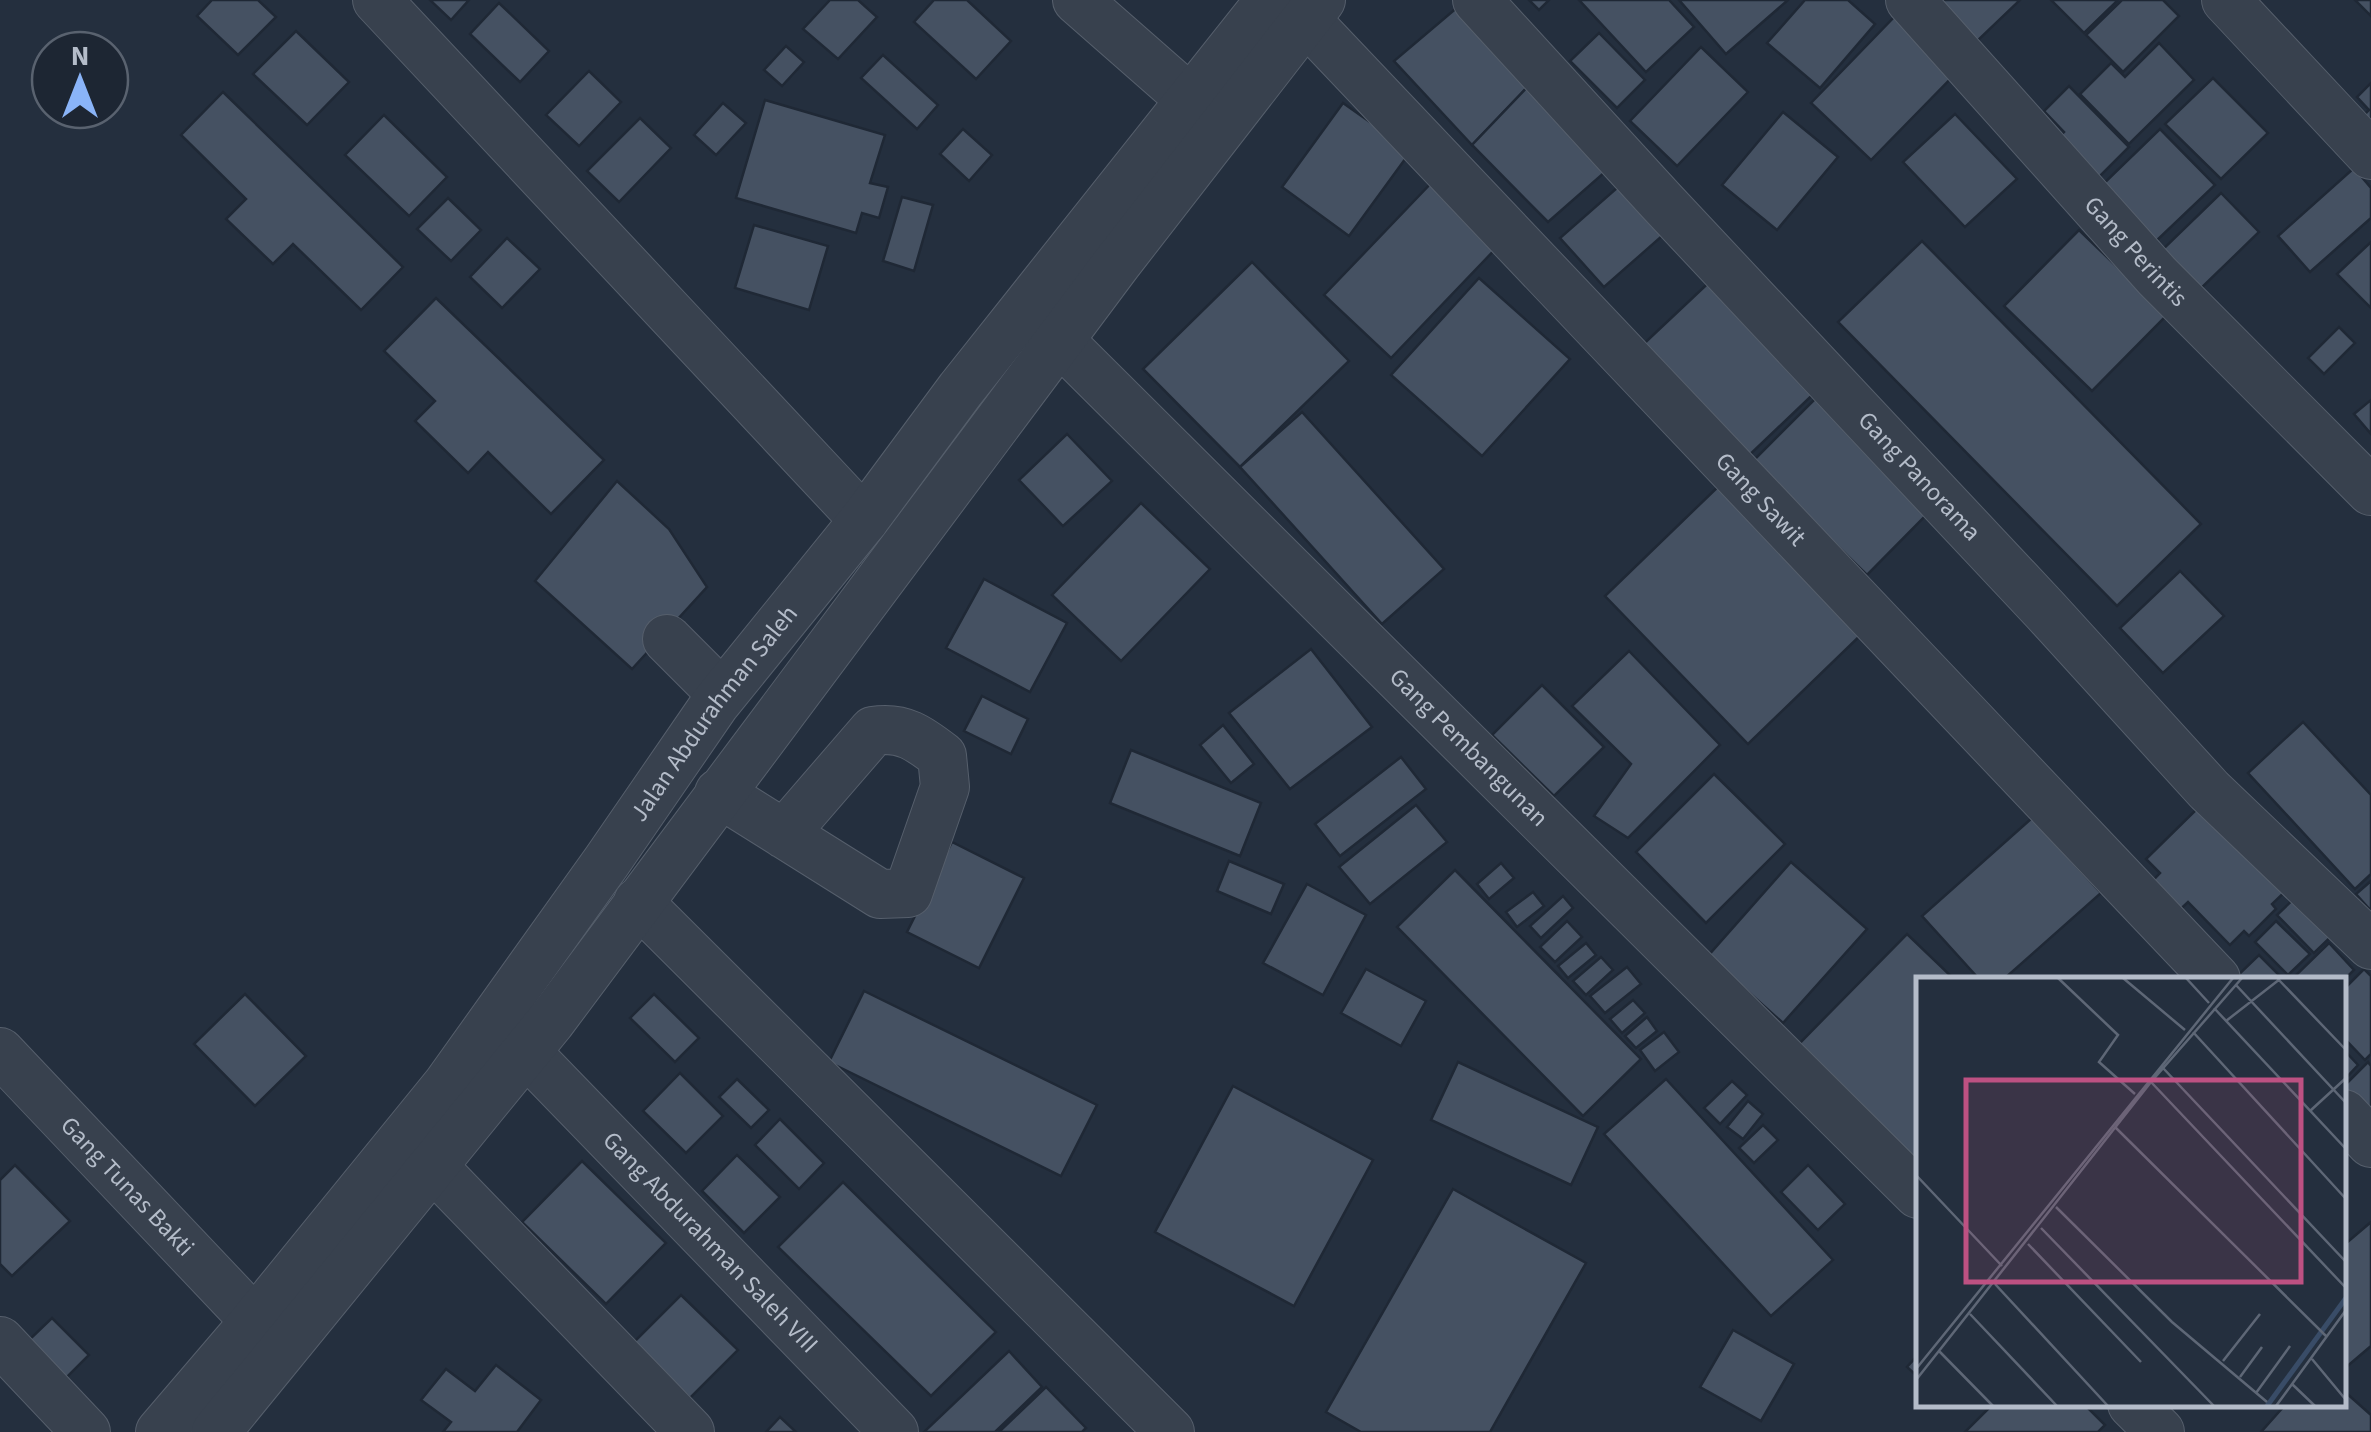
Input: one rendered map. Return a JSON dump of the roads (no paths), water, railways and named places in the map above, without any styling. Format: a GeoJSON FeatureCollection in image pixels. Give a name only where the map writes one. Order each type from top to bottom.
{"type":"FeatureCollection","features":[{"type":"Feature","properties":{"kind":"street"},"geometry":{"type":"LineString","coordinates":[[377,0],[864,520]]}},
{"type":"Feature","properties":{"kind":"street"},"geometry":{"type":"LineString","coordinates":[[1077,0],[1192,100]]}},
{"type":"Feature","properties":{"kind":"street","name":"Gang Panorama"},"geometry":{"type":"LineString","coordinates":[[1478,0],[2209,790],[2371,946]]}},
{"type":"Feature","properties":{"kind":"street","name":"Gang Perintis"},"geometry":{"type":"LineString","coordinates":[[1910,0],[2157,276],[2371,491]]}},
{"type":"Feature","properties":{"kind":"street"},"geometry":{"type":"LineString","coordinates":[[2226,0],[2371,156]]}},
{"type":"Feature","properties":{"kind":"street","name":"Jalan Abdurahman Saleh"},"geometry":{"type":"LineString","coordinates":[[216,1432],[418,1151],[446,1085],[722,694],[864,520],[960,389],[1192,100],[1299,6]]}},
{"type":"Feature","properties":{"kind":"street","name":"Jalan Abdurahman Saleh"},"geometry":{"type":"LineString","coordinates":[[160,1432],[255,1322],[418,1151],[526,1052],[1061,342],[1299,6]]}},
{"type":"Feature","properties":{"kind":"street","name":"Gang Sawit"},"geometry":{"type":"LineString","coordinates":[[1299,6],[2213,977]]}},
{"type":"Feature","properties":{"kind":"street","name":"Gang Pembangunan"},"geometry":{"type":"LineString","coordinates":[[1061,342],[1916,1192]]}},
{"type":"Feature","properties":{"kind":"street"},"geometry":{"type":"LineString","coordinates":[[666,639],[722,694]]}},
{"type":"Feature","properties":{"kind":"street"},"geometry":{"type":"LineString","coordinates":[[720,793],[784,834]]}},
{"type":"Feature","properties":{"kind":"street"},"geometry":{"type":"LineString","coordinates":[[638,902],[1170,1432]]}},
{"type":"Feature","properties":{"kind":"street","name":"Gang Tunas Bakti"},"geometry":{"type":"LineString","coordinates":[[0,1052],[255,1322]]}},
{"type":"Feature","properties":{"kind":"street","name":"Gang Abdurahman Saleh VIII"},"geometry":{"type":"LineString","coordinates":[[526,1052],[894,1432]]}},
{"type":"Feature","properties":{"kind":"street"},"geometry":{"type":"LineString","coordinates":[[2346,1116],[2371,1143]]}},
{"type":"Feature","properties":{"kind":"street"},"geometry":{"type":"LineString","coordinates":[[418,1151],[690,1432]]}},
{"type":"Feature","properties":{"kind":"street"},"geometry":{"type":"LineString","coordinates":[[0,1342],[86,1432]]}},
{"type":"Feature","properties":{"kind":"street"},"geometry":{"type":"LineString","coordinates":[[2135,1407],[2160,1432]]}}]}
